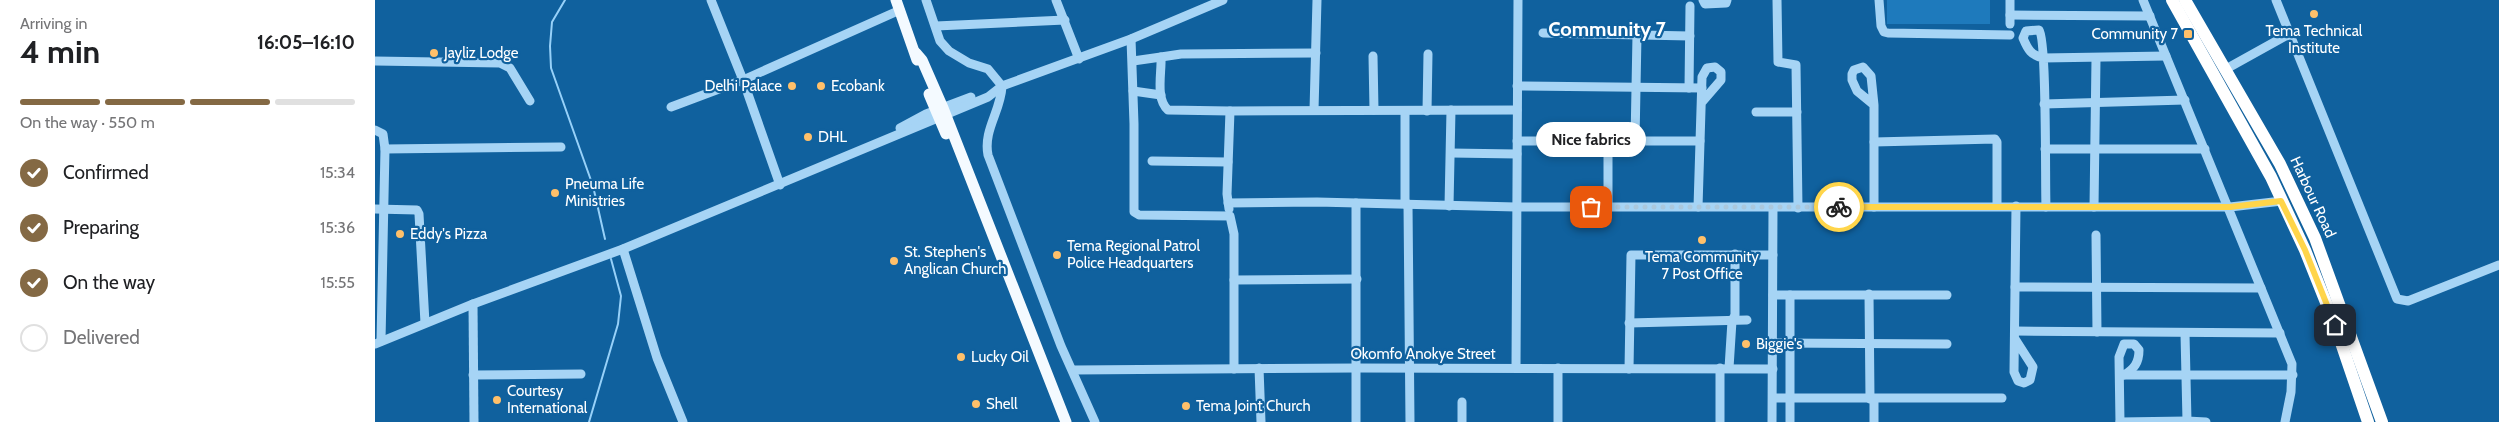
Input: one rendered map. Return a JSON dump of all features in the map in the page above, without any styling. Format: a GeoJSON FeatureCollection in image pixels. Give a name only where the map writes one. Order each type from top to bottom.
{"type":"FeatureCollection","features":[{"type":"Feature","properties":{"kind":"highway","name":"Harbour Road"},"geometry":{"type":"LineString","coordinates":[[2172,0],[2271,177],[2305,250],[2335,325],[2368,422]]}},
{"type":"Feature","properties":{"kind":"highway","name":"Harbour Road"},"geometry":{"type":"LineString","coordinates":[[2185,0],[2280,164],[2315,238],[2382,422]]}},
{"type":"Feature","properties":{"kind":"main road"},"geometry":{"type":"LineString","coordinates":[[898,5],[916,53],[917,62],[941,112],[960,163],[965,168],[1066,422]]}},
{"type":"Feature","properties":{"kind":"street"},"geometry":{"type":"LineString","coordinates":[[711,0],[743,80],[780,185]]}},
{"type":"Feature","properties":{"kind":"street"},"geometry":{"type":"LineString","coordinates":[[926,0],[940,41],[949,51],[969,63],[988,69],[1002,86],[1002,98],[986,137],[987,155],[1061,346],[1074,370],[1095,422]]}},
{"type":"Feature","properties":{"kind":"street"},"geometry":{"type":"LineString","coordinates":[[1056,0],[1079,59]]}},
{"type":"Feature","properties":{"kind":"street"},"geometry":{"type":"LineString","coordinates":[[375,130],[383,134],[385,149],[379,209],[378,342],[473,304],[623,249],[780,185],[886,138],[909,122],[941,112],[986,92],[992,92],[1002,86],[1131,39],[1223,0]]}},
{"type":"Feature","properties":{"kind":"street"},"geometry":{"type":"LineString","coordinates":[[1314,110],[1317,0]]}},
{"type":"Feature","properties":{"kind":"street"},"geometry":{"type":"LineString","coordinates":[[1516,368],[1518,0]]}},
{"type":"Feature","properties":{"kind":"street"},"geometry":{"type":"LineString","coordinates":[[1703,0],[1705,4],[1726,3],[1727,0]]}},
{"type":"Feature","properties":{"kind":"street"},"geometry":{"type":"LineString","coordinates":[[1777,0],[1778,62],[1796,65],[1798,208]]}},
{"type":"Feature","properties":{"kind":"street"},"geometry":{"type":"LineString","coordinates":[[1879,0],[1881,26],[1885,32],[2010,35]]}},
{"type":"Feature","properties":{"kind":"street"},"geometry":{"type":"LineString","coordinates":[[2010,0],[2010,19],[2151,16]]}},
{"type":"Feature","properties":{"kind":"street"},"geometry":{"type":"LineString","coordinates":[[2143,0],[2230,207],[2291,364],[2293,375],[2285,422]]}},
{"type":"Feature","properties":{"kind":"street"},"geometry":{"type":"LineString","coordinates":[[2276,0],[2397,299],[2408,301],[2499,265]]}},
{"type":"Feature","properties":{"kind":"street"},"geometry":{"type":"LineString","coordinates":[[671,107],[743,80],[898,5]]}},
{"type":"Feature","properties":{"kind":"street"},"geometry":{"type":"LineString","coordinates":[[1689,88],[1690,6]]}},
{"type":"Feature","properties":{"kind":"street"},"geometry":{"type":"LineString","coordinates":[[936,26],[1065,20]]}},
{"type":"Feature","properties":{"kind":"street"},"geometry":{"type":"LineString","coordinates":[[1543,33],[1690,36]]}},
{"type":"Feature","properties":{"kind":"street"},"geometry":{"type":"LineString","coordinates":[[2226,69],[2289,34]]}},
{"type":"Feature","properties":{"kind":"street"},"geometry":{"type":"LineString","coordinates":[[1635,141],[1637,35]]}},
{"type":"Feature","properties":{"kind":"street"},"geometry":{"type":"LineString","coordinates":[[1131,39],[1133,61],[1134,212],[1139,215],[1230,216]]}},
{"type":"Feature","properties":{"kind":"street"},"geometry":{"type":"LineString","coordinates":[[1133,61],[1181,54],[1315,53]]}},
{"type":"Feature","properties":{"kind":"street"},"geometry":{"type":"LineString","coordinates":[[1427,110],[1428,54]]}},
{"type":"Feature","properties":{"kind":"street"},"geometry":{"type":"LineString","coordinates":[[1373,56],[1374,110]]}},
{"type":"Feature","properties":{"kind":"street"},"geometry":{"type":"LineString","coordinates":[[2046,207],[2043,58],[2096,59],[2166,56]]}},
{"type":"Feature","properties":{"kind":"street"},"geometry":{"type":"LineString","coordinates":[[1161,57],[1161,94],[1165,107],[1168,110],[1517,110]]}},
{"type":"Feature","properties":{"kind":"street"},"geometry":{"type":"LineString","coordinates":[[2095,207],[2096,59]]}},
{"type":"Feature","properties":{"kind":"street"},"geometry":{"type":"LineString","coordinates":[[375,62],[500,63],[510,68],[530,101]]}},
{"type":"Feature","properties":{"kind":"street"},"geometry":{"type":"LineString","coordinates":[[1698,207],[1702,77],[1707,68],[1715,67],[1721,72],[1721,80],[1702,102]]}},
{"type":"Feature","properties":{"kind":"street"},"geometry":{"type":"LineString","coordinates":[[1517,86],[1702,88]]}},
{"type":"Feature","properties":{"kind":"street"},"geometry":{"type":"LineString","coordinates":[[1133,91],[1161,94]]}},
{"type":"Feature","properties":{"kind":"street"},"geometry":{"type":"LineString","coordinates":[[2044,104],[2097,104],[2185,100]]}},
{"type":"Feature","properties":{"kind":"street"},"geometry":{"type":"LineString","coordinates":[[1874,105],[1874,207]]}},
{"type":"Feature","properties":{"kind":"street"},"geometry":{"type":"LineString","coordinates":[[1405,110],[1410,422]]}},
{"type":"Feature","properties":{"kind":"street"},"geometry":{"type":"LineString","coordinates":[[1449,206],[1451,110]]}},
{"type":"Feature","properties":{"kind":"street"},"geometry":{"type":"LineString","coordinates":[[1230,111],[1228,203],[1234,234],[1234,368]]}},
{"type":"Feature","properties":{"kind":"street"},"geometry":{"type":"LineString","coordinates":[[1756,112],[1797,112]]}},
{"type":"Feature","properties":{"kind":"street"},"geometry":{"type":"LineString","coordinates":[[1874,142],[1995,139],[1997,142],[1997,206]]}},
{"type":"Feature","properties":{"kind":"street"},"geometry":{"type":"LineString","coordinates":[[1517,141],[1700,141]]}},
{"type":"Feature","properties":{"kind":"street"},"geometry":{"type":"LineString","coordinates":[[1607,142],[1609,207]]}},
{"type":"Feature","properties":{"kind":"street"},"geometry":{"type":"LineString","coordinates":[[385,149],[561,147]]}},
{"type":"Feature","properties":{"kind":"street"},"geometry":{"type":"LineString","coordinates":[[2045,149],[2205,149]]}},
{"type":"Feature","properties":{"kind":"street"},"geometry":{"type":"LineString","coordinates":[[1451,153],[1517,154]]}},
{"type":"Feature","properties":{"kind":"street"},"geometry":{"type":"LineString","coordinates":[[1152,161],[1228,162]]}},
{"type":"Feature","properties":{"kind":"street"},"geometry":{"type":"LineString","coordinates":[[1228,203],[1798,208],[1997,206],[2230,207],[2281,201]]}},
{"type":"Feature","properties":{"kind":"street"},"geometry":{"type":"LineString","coordinates":[[1356,203],[1356,422]]}},
{"type":"Feature","properties":{"kind":"street"},"geometry":{"type":"LineString","coordinates":[[2016,206],[2015,335],[2097,332],[2185,334],[2280,333]]}},
{"type":"Feature","properties":{"kind":"street"},"geometry":{"type":"LineString","coordinates":[[1773,208],[1773,422]]}},
{"type":"Feature","properties":{"kind":"street"},"geometry":{"type":"LineString","coordinates":[[379,209],[417,210],[419,214],[425,323]]}},
{"type":"Feature","properties":{"kind":"street"},"geometry":{"type":"LineString","coordinates":[[2095,235],[2097,332]]}},
{"type":"Feature","properties":{"kind":"street"},"geometry":{"type":"LineString","coordinates":[[623,249],[657,358],[683,422]]}},
{"type":"Feature","properties":{"kind":"street"},"geometry":{"type":"LineString","coordinates":[[1720,422],[1724,368],[1731,320],[1735,315],[1735,254]]}},
{"type":"Feature","properties":{"kind":"street"},"geometry":{"type":"LineString","coordinates":[[1629,369],[1631,255],[1773,255]]}},
{"type":"Feature","properties":{"kind":"street"},"geometry":{"type":"LineString","coordinates":[[1234,280],[1357,280]]}},
{"type":"Feature","properties":{"kind":"street"},"geometry":{"type":"LineString","coordinates":[[2015,287],[2261,288]]}},
{"type":"Feature","properties":{"kind":"street"},"geometry":{"type":"LineString","coordinates":[[1869,294],[1874,422]]}},
{"type":"Feature","properties":{"kind":"street"},"geometry":{"type":"LineString","coordinates":[[1773,295],[1947,295]]}},
{"type":"Feature","properties":{"kind":"street"},"geometry":{"type":"LineString","coordinates":[[1790,295],[1790,422]]}},
{"type":"Feature","properties":{"kind":"street"},"geometry":{"type":"LineString","coordinates":[[473,304],[474,422]]}},
{"type":"Feature","properties":{"kind":"street"},"geometry":{"type":"LineString","coordinates":[[1629,323],[1747,320]]}},
{"type":"Feature","properties":{"kind":"street"},"geometry":{"type":"LineString","coordinates":[[2185,334],[2187,421]]}},
{"type":"Feature","properties":{"kind":"street"},"geometry":{"type":"LineString","coordinates":[[1773,343],[1947,344]]}},
{"type":"Feature","properties":{"kind":"street","name":"Okomfo Anokye Street"},"geometry":{"type":"LineString","coordinates":[[1074,370],[1234,368],[1773,368]]}},
{"type":"Feature","properties":{"kind":"street"},"geometry":{"type":"LineString","coordinates":[[1259,368],[1261,422]]}},
{"type":"Feature","properties":{"kind":"street"},"geometry":{"type":"LineString","coordinates":[[1557,368],[1558,422]]}},
{"type":"Feature","properties":{"kind":"street"},"geometry":{"type":"LineString","coordinates":[[473,375],[581,374]]}},
{"type":"Feature","properties":{"kind":"street"},"geometry":{"type":"LineString","coordinates":[[2206,422],[2120,422],[2122,377],[2293,375]]}},
{"type":"Feature","properties":{"kind":"street"},"geometry":{"type":"LineString","coordinates":[[1773,398],[2002,398]]}},
{"type":"Feature","properties":{"kind":"street"},"geometry":{"type":"LineString","coordinates":[[1462,402],[1462,422]]}},
{"type":"Feature","properties":{"kind":"shaded area"},"geometry":{"type":"Polygon","coordinates":[[[1887,0],[1990,0],[1990,24],[1887,24],[1887,0]]]}},
{"type":"Feature","properties":{"kind":"waterway"},"geometry":{"type":"LineString","coordinates":[[565,0],[552,22],[551,68],[593,186],[605,239]]}},
{"type":"Feature","properties":{"kind":"waterway"},"geometry":{"type":"LineString","coordinates":[[589,422],[618,324],[621,296],[611,259]]}},
{"type":"Feature","properties":{"kind":"way so far"},"geometry":{"type":"LineString","coordinates":[[1591,207],[1839,207]]}},
{"type":"Feature","properties":{"kind":"place","name":"Tema Technical Institute"},"geometry":{"type":"Point","coordinates":[2314,14]}},
{"type":"Feature","properties":{"kind":"place","name":"Community 7"},"geometry":{"type":"Point","coordinates":[2188,34]}},
{"type":"Feature","properties":{"kind":"place","name":"Jayliz Lodge"},"geometry":{"type":"Point","coordinates":[434,53]}},
{"type":"Feature","properties":{"kind":"place","name":"Delhi Palace"},"geometry":{"type":"Point","coordinates":[792,86]}},
{"type":"Feature","properties":{"kind":"place","name":"Ecobank"},"geometry":{"type":"Point","coordinates":[821,86]}},
{"type":"Feature","properties":{"kind":"place","name":"DHL"},"geometry":{"type":"Point","coordinates":[808,137]}},
{"type":"Feature","properties":{"kind":"place","name":"Pneuma Life Ministries"},"geometry":{"type":"Point","coordinates":[555,193]}},
{"type":"Feature","properties":{"kind":"place","name":"Nice fabrics"},"geometry":{"type":"Point","coordinates":[1591,207]}},
{"type":"Feature","properties":{"kind":"place","name":"Eddy's Pizza"},"geometry":{"type":"Point","coordinates":[400,234]}},
{"type":"Feature","properties":{"kind":"place","name":"Tema Community 7 Post Office"},"geometry":{"type":"Point","coordinates":[1702,240]}},
{"type":"Feature","properties":{"kind":"place","name":"Tema Regional Patrol Police Headquarters"},"geometry":{"type":"Point","coordinates":[1057,255]}},
{"type":"Feature","properties":{"kind":"place","name":"St. Stephen's Anglican Church"},"geometry":{"type":"Point","coordinates":[894,261]}},
{"type":"Feature","properties":{"kind":"place","name":"Biggie's"},"geometry":{"type":"Point","coordinates":[1746,344]}},
{"type":"Feature","properties":{"kind":"place","name":"Lucky Oil"},"geometry":{"type":"Point","coordinates":[961,357]}},
{"type":"Feature","properties":{"kind":"place","name":"Courtesy International"},"geometry":{"type":"Point","coordinates":[497,400]}},
{"type":"Feature","properties":{"kind":"place","name":"Shell"},"geometry":{"type":"Point","coordinates":[976,404]}},
{"type":"Feature","properties":{"kind":"place","name":"Tema Joint Church"},"geometry":{"type":"Point","coordinates":[1186,406]}},
{"type":"Feature","properties":{"kind":"district","name":"Community 7"},"geometry":{"type":"Point","coordinates":[1607,29]}},
{"type":"Feature","properties":{"kind":"route"},"geometry":{"type":"LineString","coordinates":[[1839,207],[2230,207],[2281,201],[2305,250],[2335,325]]}}]}
